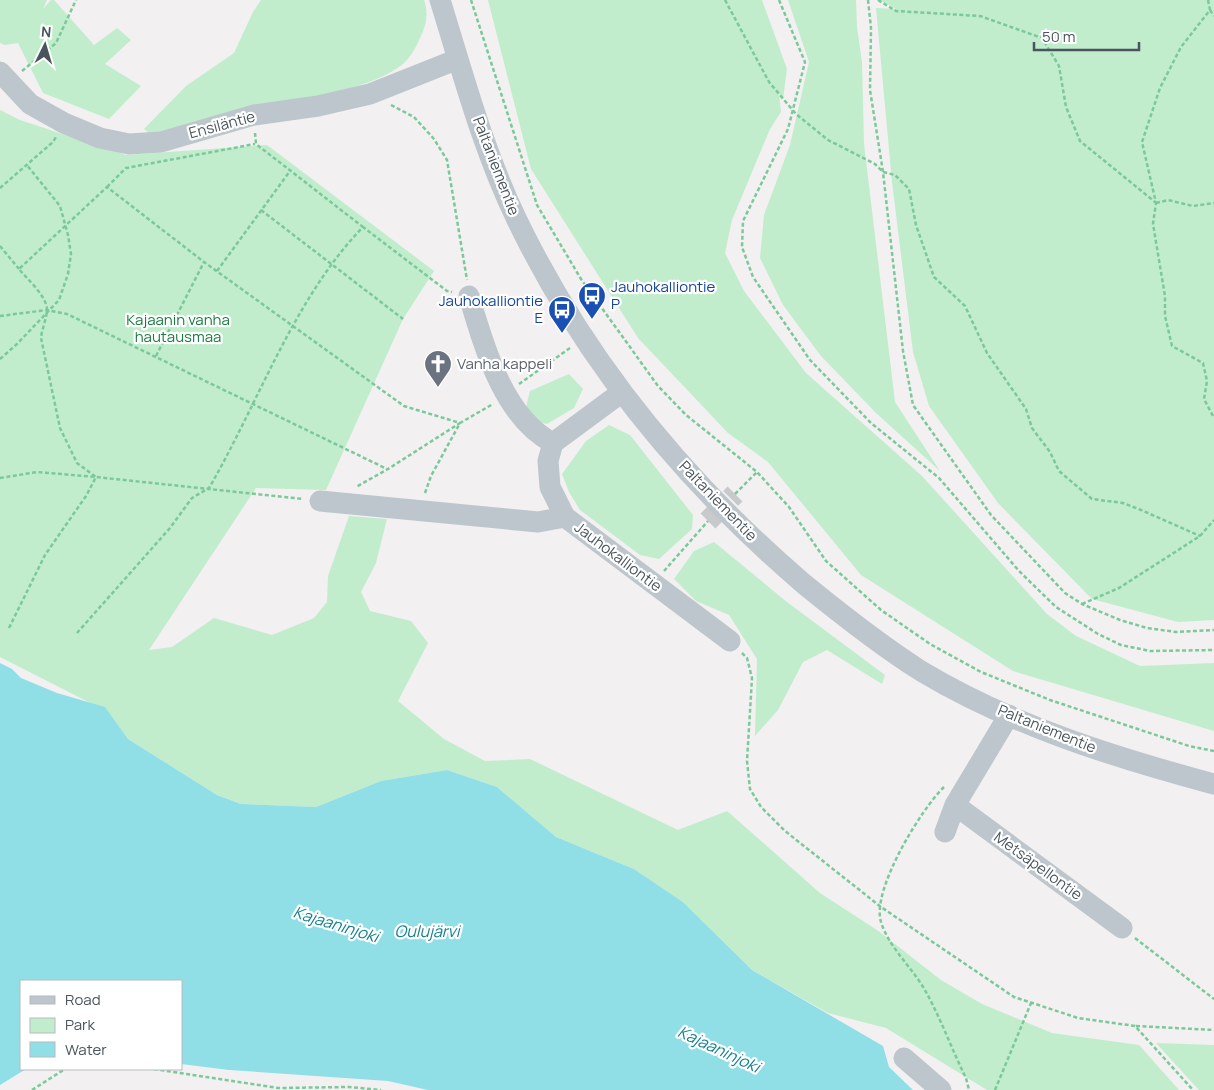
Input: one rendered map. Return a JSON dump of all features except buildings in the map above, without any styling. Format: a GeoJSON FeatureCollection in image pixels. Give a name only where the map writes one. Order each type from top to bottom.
{"type":"FeatureCollection","features":[{"type":"Feature","properties":{"kind":"street","name":"Paltaniementie"},"geometry":{"type":"LineString","coordinates":[[440,0],[484,140],[516,218],[547,279],[583,338],[622,392],[703,488],[782,564],[841,614],[923,672],[1009,715],[1069,740],[1133,763],[1214,784]]}},
{"type":"Feature","properties":{"kind":"street","name":"Ensiläntie"},"geometry":{"type":"LineString","coordinates":[[6,79],[30,104],[64,123],[100,138],[129,144],[161,142],[254,116],[318,106],[370,94],[458,59]]}},
{"type":"Feature","properties":{"kind":"street"},"geometry":{"type":"LineString","coordinates":[[469,296],[487,357],[506,393],[537,435],[553,443],[622,392]]}},
{"type":"Feature","properties":{"kind":"street","name":"Jauhokalliontie"},"geometry":{"type":"LineString","coordinates":[[553,443],[548,461],[550,487],[565,517],[730,641]]}},
{"type":"Feature","properties":{"kind":"street"},"geometry":{"type":"LineString","coordinates":[[320,500],[538,522],[565,517]]}},
{"type":"Feature","properties":{"kind":"street"},"geometry":{"type":"LineString","coordinates":[[945,832],[954,805],[1009,715]]}},
{"type":"Feature","properties":{"kind":"street","name":"Metsäpellontie"},"geometry":{"type":"LineString","coordinates":[[954,805],[1122,928]]}},
{"type":"Feature","properties":{"kind":"street"},"geometry":{"type":"LineString","coordinates":[[904,1058],[941,1090]]}},
{"type":"Feature","properties":{"kind":"path"},"geometry":{"type":"LineString","coordinates":[[6,79],[21,71],[56,43],[76,0]]}},
{"type":"Feature","properties":{"kind":"path"},"geometry":{"type":"LineString","coordinates":[[470,0],[537,205],[581,279],[658,386],[686,415],[757,472],[789,507],[826,561],[881,610],[930,644],[981,672],[1050,700],[1189,746],[1214,751]]}},
{"type":"Feature","properties":{"kind":"path"},"geometry":{"type":"LineString","coordinates":[[725,0],[769,82],[793,110],[828,140],[876,164],[882,172],[895,175],[909,188],[916,225],[934,277],[965,306],[987,353],[1026,410],[1032,428],[1050,452],[1059,471],[1092,499],[1123,503],[1200,536]]}},
{"type":"Feature","properties":{"kind":"path"},"geometry":{"type":"LineString","coordinates":[[779,0],[804,62],[788,129],[743,220],[742,247],[753,277],[810,360],[871,423],[939,478],[1019,571],[1056,607],[1098,634],[1121,645],[1150,651],[1214,650]]}},
{"type":"Feature","properties":{"kind":"path"},"geometry":{"type":"LineString","coordinates":[[868,0],[871,28],[870,90],[882,172],[903,350],[913,405],[991,515],[1065,593],[1082,604],[1120,620],[1147,628],[1176,632],[1214,630]]}},
{"type":"Feature","properties":{"kind":"path"},"geometry":{"type":"LineString","coordinates":[[878,0],[896,11],[980,16],[1042,38],[1059,66],[1066,107],[1080,141],[1156,203]]}},
{"type":"Feature","properties":{"kind":"path"},"geometry":{"type":"LineString","coordinates":[[1208,0],[1210,10],[1214,16]]}},
{"type":"Feature","properties":{"kind":"path"},"geometry":{"type":"LineString","coordinates":[[1210,10],[1177,56],[1160,88],[1142,142],[1156,203],[1153,224],[1165,296],[1165,316],[1172,346],[1203,363],[1207,381],[1204,399],[1214,418]]}},
{"type":"Feature","properties":{"kind":"path"},"geometry":{"type":"LineString","coordinates":[[254,116],[256,144],[447,291],[469,296],[447,160],[434,139],[414,117],[370,94]]}},
{"type":"Feature","properties":{"kind":"path"},"geometry":{"type":"LineString","coordinates":[[0,188],[53,142],[60,132]]}},
{"type":"Feature","properties":{"kind":"path"},"geometry":{"type":"LineString","coordinates":[[19,269],[126,168],[256,144]]}},
{"type":"Feature","properties":{"kind":"path"},"geometry":{"type":"LineString","coordinates":[[0,359],[59,300],[68,274],[71,254],[66,224],[60,206],[26,164]]}},
{"type":"Feature","properties":{"kind":"path"},"geometry":{"type":"LineString","coordinates":[[218,271],[290,171]]}},
{"type":"Feature","properties":{"kind":"path"},"geometry":{"type":"LineString","coordinates":[[107,187],[204,262],[404,406],[460,423]]}},
{"type":"Feature","properties":{"kind":"path"},"geometry":{"type":"LineString","coordinates":[[1156,203],[1168,200],[1193,206],[1214,203]]}},
{"type":"Feature","properties":{"kind":"path"},"geometry":{"type":"LineString","coordinates":[[261,210],[403,319]]}},
{"type":"Feature","properties":{"kind":"path"},"geometry":{"type":"LineString","coordinates":[[77,633],[170,528],[192,498],[209,488],[252,403],[316,288],[348,242],[363,227]]}},
{"type":"Feature","properties":{"kind":"path"},"geometry":{"type":"LineString","coordinates":[[0,246],[44,299],[47,310],[42,323],[41,338],[60,428],[78,462],[96,477]]}},
{"type":"Feature","properties":{"kind":"path"},"geometry":{"type":"LineString","coordinates":[[156,356],[204,262]]}},
{"type":"Feature","properties":{"kind":"path"},"geometry":{"type":"LineString","coordinates":[[0,316],[47,310],[67,314],[388,469]]}},
{"type":"Feature","properties":{"kind":"path"},"geometry":{"type":"LineString","coordinates":[[350,490],[388,469],[486,408],[583,338]]}},
{"type":"Feature","properties":{"kind":"path"},"geometry":{"type":"LineString","coordinates":[[418,511],[431,476],[460,423]]}},
{"type":"Feature","properties":{"kind":"path"},"geometry":{"type":"LineString","coordinates":[[0,478],[37,472],[320,500]]}},
{"type":"Feature","properties":{"kind":"path"},"geometry":{"type":"LineString","coordinates":[[735,494],[757,472]]}},
{"type":"Feature","properties":{"kind":"path"},"geometry":{"type":"LineString","coordinates":[[9,628],[45,555],[86,496],[96,477]]}},
{"type":"Feature","properties":{"kind":"path"},"geometry":{"type":"LineString","coordinates":[[1082,604],[1120,588],[1200,536],[1214,520]]}},
{"type":"Feature","properties":{"kind":"path"},"geometry":{"type":"LineString","coordinates":[[653,583],[708,521]]}},
{"type":"Feature","properties":{"kind":"path"},"geometry":{"type":"LineString","coordinates":[[730,641],[747,658],[752,678],[747,761],[750,789],[761,807],[785,831],[881,907],[1014,997],[1078,1018],[1135,1026],[1214,1030]]}},
{"type":"Feature","properties":{"kind":"path"},"geometry":{"type":"LineString","coordinates":[[948,784],[897,854],[886,881],[880,921],[899,954],[926,992],[966,1078],[969,1090]]}},
{"type":"Feature","properties":{"kind":"path"},"geometry":{"type":"LineString","coordinates":[[1122,928],[1214,999]]}},
{"type":"Feature","properties":{"kind":"path"},"geometry":{"type":"LineString","coordinates":[[995,1090],[1031,1003]]}},
{"type":"Feature","properties":{"kind":"path"},"geometry":{"type":"LineString","coordinates":[[1135,1026],[1193,1090]]}},
{"type":"Feature","properties":{"kind":"path"},"geometry":{"type":"LineString","coordinates":[[32,1090],[63,1070]]}},
{"type":"Feature","properties":{"kind":"path"},"geometry":{"type":"LineString","coordinates":[[161,1070],[285,1090]]}},
{"type":"Feature","properties":{"kind":"path"},"geometry":{"type":"LineString","coordinates":[[278,1088],[349,1087],[381,1090]]}},
{"type":"Feature","properties":{"kind":"green space"},"geometry":{"type":"Polygon","coordinates":[[[0,0],[47,0],[43,9],[51,0],[54,0],[94,45],[117,28],[131,40],[105,64],[141,86],[109,119],[43,93],[18,43],[5,45],[0,43],[0,0]]]}},
{"type":"Feature","properties":{"kind":"green space"},"geometry":{"type":"Polygon","coordinates":[[[261,0],[424,0],[426,20],[417,44],[405,62],[383,76],[365,83],[325,94],[245,109],[154,137],[144,129],[186,86],[234,53],[253,12],[261,0]]]}},
{"type":"Feature","properties":{"kind":"green space"},"geometry":{"type":"Polygon","coordinates":[[[488,0],[762,0],[787,69],[783,99],[779,94],[781,112],[770,129],[732,220],[725,253],[744,291],[806,373],[922,476],[1047,614],[1076,636],[1140,666],[1214,663],[1214,731],[1013,671],[861,575],[768,462],[728,433],[638,338],[531,169],[488,0]]]}},
{"type":"Feature","properties":{"kind":"green space"},"geometry":{"type":"Polygon","coordinates":[[[788,0],[856,0],[857,27],[862,62],[864,144],[895,402],[940,471],[876,413],[821,356],[783,305],[760,258],[764,215],[790,145],[809,62],[788,0]]]}},
{"type":"Feature","properties":{"kind":"green space"},"geometry":{"type":"Polygon","coordinates":[[[880,0],[1214,0],[1214,620],[1178,622],[1092,599],[998,503],[929,406],[913,352],[892,182],[876,8],[896,9],[880,0]]]}},
{"type":"Feature","properties":{"kind":"green space","name":"Kajaanin vanha hautausmaa"},"geometry":{"type":"Polygon","coordinates":[[[0,110],[20,120],[126,155],[267,145],[434,271],[403,319],[326,490],[256,488],[149,650],[172,647],[214,618],[272,635],[314,618],[327,602],[328,576],[349,516],[387,519],[376,563],[361,592],[370,611],[411,621],[428,643],[398,701],[444,739],[485,761],[530,759],[678,830],[727,811],[820,893],[877,930],[941,980],[982,1004],[1052,1033],[1139,1045],[1179,1090],[987,1090],[886,1028],[828,1013],[752,970],[683,902],[634,869],[556,837],[497,787],[447,770],[381,781],[316,807],[241,804],[217,795],[128,739],[108,712],[0,657],[0,110]]]}},
{"type":"Feature","properties":{"kind":"green space"},"geometry":{"type":"Polygon","coordinates":[[[569,374],[583,389],[574,408],[547,424],[534,421],[526,407],[530,391],[569,374]]]}},
{"type":"Feature","properties":{"kind":"green space"},"geometry":{"type":"Polygon","coordinates":[[[609,425],[630,435],[693,515],[692,529],[659,559],[640,555],[580,510],[569,492],[562,474],[586,441],[609,425]]]}},
{"type":"Feature","properties":{"kind":"green space"},"geometry":{"type":"Polygon","coordinates":[[[714,542],[787,602],[885,675],[882,684],[827,650],[803,662],[778,710],[755,736],[757,659],[729,615],[696,601],[674,579],[694,551],[714,542]]]}},
{"type":"Feature","properties":{"kind":"green space"},"geometry":{"type":"Polygon","coordinates":[[[1156,1043],[1214,1045],[1214,1090],[1199,1090],[1156,1043]]]}},
{"type":"Feature","properties":{"kind":"water","name":"Oulujärvi"},"geometry":{"type":"Polygon","coordinates":[[[0,663],[12,669],[21,678],[57,693],[105,707],[128,739],[217,795],[241,804],[316,807],[381,781],[447,770],[497,787],[556,837],[634,869],[683,902],[752,970],[883,1046],[889,1067],[913,1090],[428,1090],[388,1081],[229,1070],[182,1064],[182,980],[20,980],[20,1070],[24,1070],[0,1085],[0,663]]]}},
{"type":"Feature","properties":{"kind":"tunnel"},"geometry":{"type":"LineString","coordinates":[[708,521],[735,494]]}},
{"type":"Feature","properties":{"kind":"place","name":"Jauhokalliontie P"},"geometry":{"type":"Point","coordinates":[592,320]}},
{"type":"Feature","properties":{"kind":"place","name":"Jauhokalliontie E"},"geometry":{"type":"Point","coordinates":[562,334]}},
{"type":"Feature","properties":{"kind":"place","name":"Vanha kappeli"},"geometry":{"type":"Point","coordinates":[438,388]}},
{"type":"Feature","properties":{"kind":"water label","name":"Kajaaninjoki"},"geometry":{"type":"Point","coordinates":[336,924]}},
{"type":"Feature","properties":{"kind":"water label","name":"Kajaaninjoki"},"geometry":{"type":"Point","coordinates":[719,1049]}}]}
